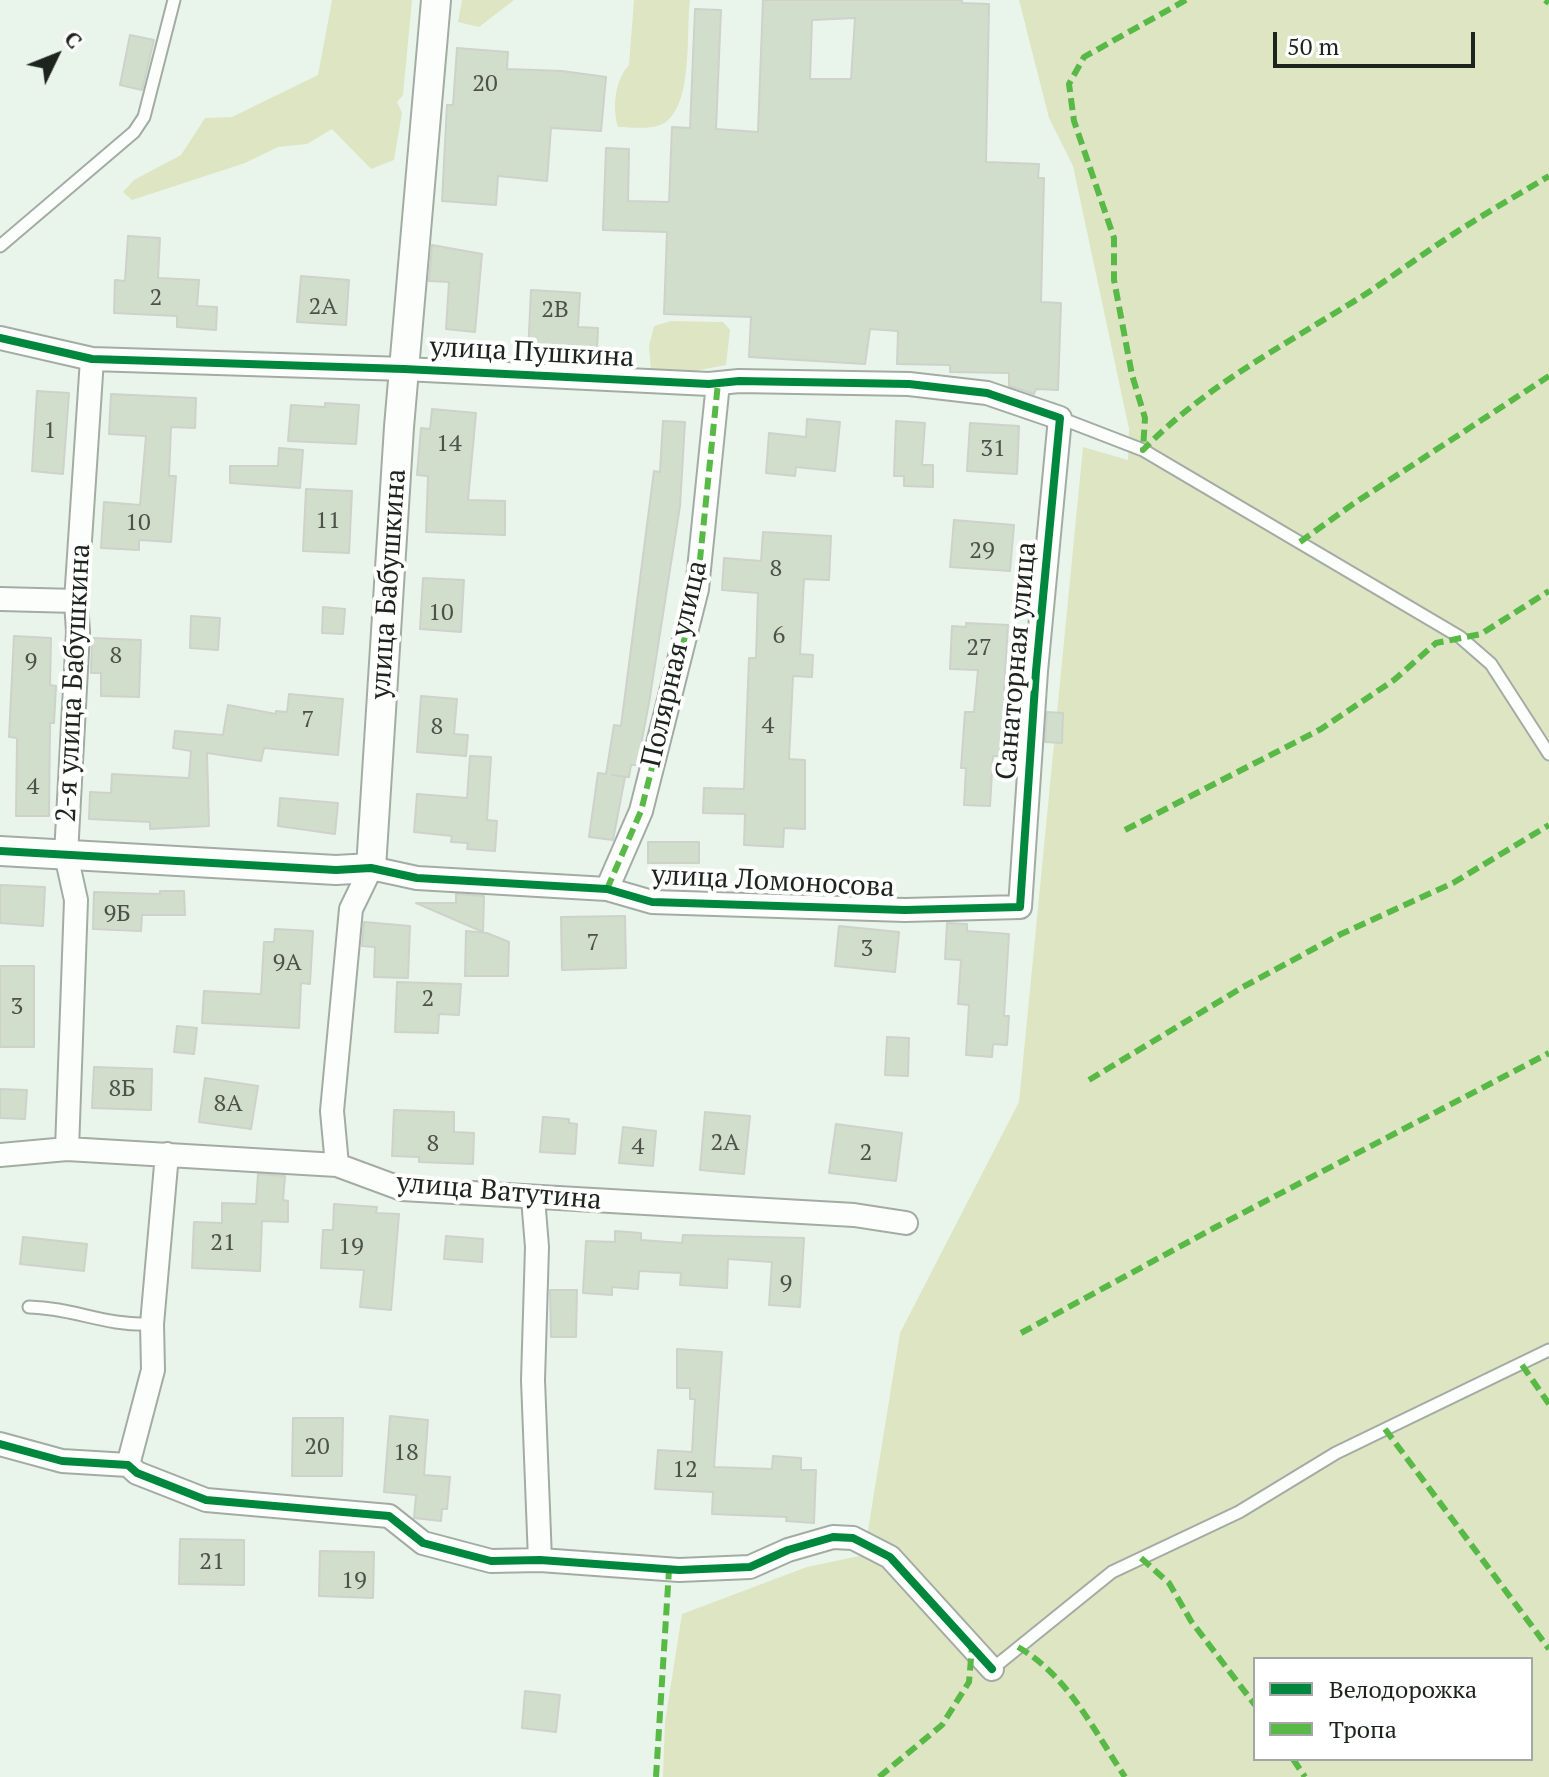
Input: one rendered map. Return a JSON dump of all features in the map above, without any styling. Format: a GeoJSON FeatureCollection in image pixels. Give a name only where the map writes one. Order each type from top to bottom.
{"type":"FeatureCollection","features":[{"type":"Feature","properties":{"kind":"street","name":"улица Бабушкина"},"geometry":{"type":"LineString","coordinates":[[337,1165],[332,1111],[351,909],[371,868],[404,369],[436,0]]}},
{"type":"Feature","properties":{"kind":"street","name":"улица Пушкина"},"geometry":{"type":"LineString","coordinates":[[0,338],[92,359],[718,383],[909,384],[987,393],[1060,418]]}},
{"type":"Feature","properties":{"kind":"street","name":"2-я улица Бабушкина"},"geometry":{"type":"LineString","coordinates":[[67,1149],[76,900],[66,855],[78,632],[76,601],[92,359]]}},
{"type":"Feature","properties":{"kind":"street","name":"Полярная улица"},"geometry":{"type":"LineString","coordinates":[[607,889],[641,811],[697,589],[718,383]]}},
{"type":"Feature","properties":{"kind":"street","name":"Санаторная улица"},"geometry":{"type":"LineString","coordinates":[[1020,907],[1036,671],[1060,418]]}},
{"type":"Feature","properties":{"kind":"street"},"geometry":{"type":"LineString","coordinates":[[0,599],[76,601]]}},
{"type":"Feature","properties":{"kind":"street","name":"улица Ломоносова"},"geometry":{"type":"LineString","coordinates":[[0,851],[336,870],[371,868],[417,878],[607,889],[652,902],[905,910],[1020,907]]}},
{"type":"Feature","properties":{"kind":"street","name":"улица Ватутина"},"geometry":{"type":"LineString","coordinates":[[0,1155],[67,1149],[337,1165],[402,1189],[854,1215],[906,1223]]}},
{"type":"Feature","properties":{"kind":"street"},"geometry":{"type":"LineString","coordinates":[[128,1465],[153,1370],[152,1324],[167,1154]]}},
{"type":"Feature","properties":{"kind":"street"},"geometry":{"type":"LineString","coordinates":[[533,1198],[537,1247],[533,1380],[540,1560]]}},
{"type":"Feature","properties":{"kind":"street"},"geometry":{"type":"LineString","coordinates":[[0,1444],[62,1461],[128,1465],[137,1473],[206,1500],[389,1516],[423,1543],[491,1561],[540,1560],[679,1570],[750,1567],[788,1550],[833,1537],[853,1538],[890,1557],[992,1669]]}},
{"type":"Feature","properties":{"kind":"lane"},"geometry":{"type":"LineString","coordinates":[[0,246],[134,132],[144,117],[174,0]]}},
{"type":"Feature","properties":{"kind":"lane"},"geometry":{"type":"LineString","coordinates":[[1060,418],[1143,450],[1460,637],[1491,664],[1549,754]]}},
{"type":"Feature","properties":{"kind":"lane"},"geometry":{"type":"LineString","coordinates":[[29,1307],[54,1307],[122,1325],[152,1324]]}},
{"type":"Feature","properties":{"kind":"lane"},"geometry":{"type":"LineString","coordinates":[[992,1669],[1112,1572],[1239,1512],[1336,1453],[1549,1350]]}},
{"type":"Feature","properties":{"kind":"green space"},"geometry":{"type":"Polygon","coordinates":[[[332,0],[412,0],[403,95],[397,102],[402,113],[394,160],[371,169],[332,129],[307,144],[278,147],[245,163],[132,200],[123,192],[134,180],[181,155],[205,118],[232,117],[318,75],[332,0]]]}},
{"type":"Feature","properties":{"kind":"green space"},"geometry":{"type":"Polygon","coordinates":[[[462,0],[514,0],[479,27],[458,22],[462,0]]]}},
{"type":"Feature","properties":{"kind":"green space"},"geometry":{"type":"Polygon","coordinates":[[[634,0],[690,0],[685,82],[675,111],[667,121],[650,127],[618,127],[615,103],[618,86],[629,65],[634,0]]]}},
{"type":"Feature","properties":{"kind":"green space"},"geometry":{"type":"Polygon","coordinates":[[[1019,0],[1549,0],[1549,1777],[663,1777],[665,1722],[682,1614],[807,1567],[864,1555],[900,1333],[1019,1102],[1083,447],[1128,460],[1129,429],[1073,166],[1049,118],[1019,0]]]}},
{"type":"Feature","properties":{"kind":"green space"},"geometry":{"type":"Polygon","coordinates":[[[671,321],[723,322],[730,330],[726,365],[679,374],[651,372],[649,346],[654,326],[671,321]]]}},
{"type":"Feature","properties":{"kind":"building"},"geometry":{"type":"Polygon","coordinates":[[[763,0],[962,0],[962,3],[989,4],[986,162],[1039,164],[1038,178],[1044,178],[1041,302],[1061,303],[1058,390],[1036,389],[1034,394],[1009,386],[1009,373],[950,372],[950,365],[897,364],[898,331],[870,329],[865,364],[749,357],[751,317],[664,314],[667,232],[603,230],[606,148],[629,149],[628,201],[669,202],[672,127],[690,128],[695,9],[721,10],[716,129],[758,132],[763,0]],[[855,18],[812,20],[810,79],[851,79],[855,18]]]}},
{"type":"Feature","properties":{"kind":"building"},"geometry":{"type":"Polygon","coordinates":[[[130,35],[154,40],[142,90],[120,85],[130,35]]]}},
{"type":"Feature","properties":{"kind":"building"},"geometry":{"type":"Polygon","coordinates":[[[457,48],[508,52],[507,69],[562,71],[606,77],[601,131],[551,128],[547,181],[498,176],[496,205],[442,201],[447,105],[453,105],[457,48]]]}},
{"type":"Feature","properties":{"kind":"building"},"geometry":{"type":"Polygon","coordinates":[[[128,236],[160,238],[158,278],[199,280],[197,306],[217,307],[216,330],[177,327],[177,316],[114,313],[115,280],[125,281],[128,236]]]}},
{"type":"Feature","properties":{"kind":"building"},"geometry":{"type":"Polygon","coordinates":[[[432,245],[482,254],[475,332],[446,329],[449,282],[429,281],[432,245]]]}},
{"type":"Feature","properties":{"kind":"building"},"geometry":{"type":"Polygon","coordinates":[[[301,276],[349,280],[346,325],[297,322],[301,276]]]}},
{"type":"Feature","properties":{"kind":"building"},"geometry":{"type":"Polygon","coordinates":[[[531,290],[580,293],[578,327],[598,328],[597,350],[550,348],[549,355],[528,354],[531,290]]]}},
{"type":"Feature","properties":{"kind":"building"},"geometry":{"type":"Polygon","coordinates":[[[37,391],[69,393],[63,474],[32,471],[37,391]]]}},
{"type":"Feature","properties":{"kind":"building"},"geometry":{"type":"Polygon","coordinates":[[[111,394],[196,398],[195,428],[171,427],[169,476],[176,476],[171,542],[139,540],[139,550],[101,548],[104,502],[140,505],[146,436],[109,434],[111,394]]]}},
{"type":"Feature","properties":{"kind":"building"},"geometry":{"type":"Polygon","coordinates":[[[325,403],[359,405],[356,444],[288,441],[291,405],[325,407],[325,403]]]}},
{"type":"Feature","properties":{"kind":"building"},"geometry":{"type":"Polygon","coordinates":[[[432,409],[476,413],[468,500],[505,501],[505,535],[426,532],[428,476],[417,475],[421,428],[430,429],[432,409]]]}},
{"type":"Feature","properties":{"kind":"building"},"geometry":{"type":"Polygon","coordinates":[[[807,419],[840,422],[835,471],[796,467],[795,476],[766,473],[769,433],[806,437],[807,419]]]}},
{"type":"Feature","properties":{"kind":"building"},"geometry":{"type":"Polygon","coordinates":[[[663,421],[685,422],[680,506],[649,703],[637,765],[631,765],[629,777],[612,775],[625,777],[613,840],[589,837],[598,773],[606,774],[614,725],[621,726],[654,471],[660,472],[663,421]]]}},
{"type":"Feature","properties":{"kind":"building"},"geometry":{"type":"Polygon","coordinates":[[[896,421],[925,423],[922,465],[933,465],[933,487],[904,486],[904,476],[894,476],[896,421]]]}},
{"type":"Feature","properties":{"kind":"building"},"geometry":{"type":"Polygon","coordinates":[[[970,423],[1019,426],[1017,474],[967,471],[970,423]]]}},
{"type":"Feature","properties":{"kind":"building"},"geometry":{"type":"Polygon","coordinates":[[[279,448],[303,450],[300,488],[230,483],[230,466],[278,466],[279,448]]]}},
{"type":"Feature","properties":{"kind":"building"},"geometry":{"type":"Polygon","coordinates":[[[306,489],[352,491],[349,553],[303,551],[306,489]]]}},
{"type":"Feature","properties":{"kind":"building"},"geometry":{"type":"Polygon","coordinates":[[[954,520],[1014,525],[1010,571],[950,567],[954,520]]]}},
{"type":"Feature","properties":{"kind":"building"},"geometry":{"type":"Polygon","coordinates":[[[763,532],[831,536],[829,580],[804,579],[800,654],[813,655],[812,677],[793,676],[789,759],[805,760],[805,829],[784,828],[783,847],[744,845],[745,814],[703,813],[704,788],[744,789],[749,658],[756,658],[758,593],[722,590],[724,558],[761,561],[763,532]]]}},
{"type":"Feature","properties":{"kind":"building"},"geometry":{"type":"Polygon","coordinates":[[[423,578],[464,580],[461,632],[420,629],[423,578]]]}},
{"type":"Feature","properties":{"kind":"building"},"geometry":{"type":"Polygon","coordinates":[[[323,607],[345,609],[343,634],[322,633],[323,607]]]}},
{"type":"Feature","properties":{"kind":"building"},"geometry":{"type":"Polygon","coordinates":[[[191,616],[220,618],[218,650],[190,648],[191,616]]]}},
{"type":"Feature","properties":{"kind":"building"},"geometry":{"type":"Polygon","coordinates":[[[966,623],[1008,625],[1004,690],[1020,692],[1017,741],[1001,740],[1000,756],[993,756],[990,806],[964,805],[966,768],[961,768],[965,712],[974,712],[978,670],[950,669],[952,626],[966,627],[966,623]]]}},
{"type":"Feature","properties":{"kind":"building"},"geometry":{"type":"Polygon","coordinates":[[[14,636],[51,638],[50,685],[56,686],[54,723],[50,723],[49,816],[16,816],[17,738],[9,737],[14,636]]]}},
{"type":"Feature","properties":{"kind":"building"},"geometry":{"type":"Polygon","coordinates":[[[92,638],[141,640],[139,697],[101,696],[101,673],[91,673],[92,638]]]}},
{"type":"Feature","properties":{"kind":"building"},"geometry":{"type":"Polygon","coordinates":[[[289,694],[343,699],[338,755],[264,748],[261,761],[207,753],[209,826],[150,829],[150,822],[89,819],[90,792],[111,793],[112,774],[189,778],[191,751],[173,748],[175,731],[223,735],[228,705],[276,714],[276,711],[287,712],[289,694]]]}},
{"type":"Feature","properties":{"kind":"building"},"geometry":{"type":"Polygon","coordinates":[[[421,696],[457,699],[454,734],[468,735],[466,756],[417,752],[421,696]]]}},
{"type":"Feature","properties":{"kind":"building"},"geometry":{"type":"Polygon","coordinates":[[[1047,712],[1063,713],[1062,743],[1045,742],[1047,712]]]}},
{"type":"Feature","properties":{"kind":"building"},"geometry":{"type":"Polygon","coordinates":[[[470,756],[491,757],[487,820],[497,821],[495,851],[467,849],[468,843],[451,842],[452,836],[414,832],[417,794],[467,798],[470,756]]]}},
{"type":"Feature","properties":{"kind":"building"},"geometry":{"type":"Polygon","coordinates":[[[280,798],[338,803],[335,834],[278,826],[280,798]]]}},
{"type":"Feature","properties":{"kind":"building"},"geometry":{"type":"Polygon","coordinates":[[[648,842],[699,842],[699,863],[648,863],[648,842]]]}},
{"type":"Feature","properties":{"kind":"building"},"geometry":{"type":"Polygon","coordinates":[[[0,885],[45,887],[43,926],[0,923],[0,885]]]}},
{"type":"Feature","properties":{"kind":"building"},"geometry":{"type":"Polygon","coordinates":[[[160,891],[184,891],[185,915],[142,915],[141,931],[93,929],[94,892],[160,894],[160,891]]]}},
{"type":"Feature","properties":{"kind":"building"},"geometry":{"type":"Polygon","coordinates":[[[456,894],[484,896],[483,932],[416,903],[456,903],[456,894]]]}},
{"type":"Feature","properties":{"kind":"building"},"geometry":{"type":"Polygon","coordinates":[[[625,916],[626,968],[562,970],[561,917],[625,916]]]}},
{"type":"Feature","properties":{"kind":"building"},"geometry":{"type":"Polygon","coordinates":[[[364,922],[410,926],[408,978],[374,977],[375,947],[362,946],[364,922]]]}},
{"type":"Feature","properties":{"kind":"building"},"geometry":{"type":"Polygon","coordinates":[[[947,923],[967,924],[967,931],[1009,934],[1004,1016],[1009,1016],[1007,1045],[993,1044],[992,1057],[966,1055],[969,1005],[958,1004],[961,960],[945,959],[947,923]]]}},
{"type":"Feature","properties":{"kind":"building"},"geometry":{"type":"Polygon","coordinates":[[[839,926],[899,932],[895,972],[835,966],[839,926]]]}},
{"type":"Feature","properties":{"kind":"building"},"geometry":{"type":"Polygon","coordinates":[[[275,929],[313,931],[310,984],[301,983],[299,1028],[202,1023],[204,991],[261,994],[264,942],[274,942],[275,929]]]}},
{"type":"Feature","properties":{"kind":"building"},"geometry":{"type":"Polygon","coordinates":[[[466,931],[487,933],[509,942],[508,976],[465,976],[466,931]]]}},
{"type":"Feature","properties":{"kind":"building"},"geometry":{"type":"Polygon","coordinates":[[[0,966],[34,966],[34,1047],[0,1047],[0,966]]]}},
{"type":"Feature","properties":{"kind":"building"},"geometry":{"type":"Polygon","coordinates":[[[397,982],[461,984],[459,1015],[439,1014],[438,1033],[395,1032],[397,982]]]}},
{"type":"Feature","properties":{"kind":"building"},"geometry":{"type":"Polygon","coordinates":[[[177,1026],[197,1028],[194,1054],[174,1052],[177,1026]]]}},
{"type":"Feature","properties":{"kind":"building"},"geometry":{"type":"Polygon","coordinates":[[[887,1037],[909,1038],[908,1076],[885,1075],[887,1037]]]}},
{"type":"Feature","properties":{"kind":"building"},"geometry":{"type":"Polygon","coordinates":[[[94,1067],[152,1069],[151,1110],[92,1108],[94,1067]]]}},
{"type":"Feature","properties":{"kind":"building"},"geometry":{"type":"Polygon","coordinates":[[[205,1078],[258,1086],[251,1129],[199,1122],[205,1078]]]}},
{"type":"Feature","properties":{"kind":"building"},"geometry":{"type":"Polygon","coordinates":[[[0,1089],[27,1090],[25,1119],[0,1118],[0,1089]]]}},
{"type":"Feature","properties":{"kind":"building"},"geometry":{"type":"Polygon","coordinates":[[[394,1110],[454,1112],[454,1132],[474,1133],[473,1164],[419,1162],[419,1157],[392,1156],[394,1110]]]}},
{"type":"Feature","properties":{"kind":"building"},"geometry":{"type":"Polygon","coordinates":[[[705,1112],[750,1116],[744,1174],[700,1170],[705,1112]]]}},
{"type":"Feature","properties":{"kind":"building"},"geometry":{"type":"Polygon","coordinates":[[[543,1117],[569,1119],[569,1123],[577,1124],[575,1154],[540,1152],[543,1117]]]}},
{"type":"Feature","properties":{"kind":"building"},"geometry":{"type":"Polygon","coordinates":[[[836,1124],[902,1133],[896,1181],[829,1173],[836,1124]]]}},
{"type":"Feature","properties":{"kind":"building"},"geometry":{"type":"Polygon","coordinates":[[[623,1127],[656,1131],[653,1166],[619,1163],[623,1127]]]}},
{"type":"Feature","properties":{"kind":"building"},"geometry":{"type":"Polygon","coordinates":[[[258,1174],[285,1176],[283,1200],[288,1201],[288,1222],[262,1221],[260,1271],[192,1268],[194,1222],[222,1223],[222,1203],[256,1204],[258,1174]]]}},
{"type":"Feature","properties":{"kind":"building"},"geometry":{"type":"Polygon","coordinates":[[[334,1204],[377,1207],[376,1213],[399,1214],[391,1310],[360,1307],[364,1270],[321,1268],[323,1230],[333,1230],[334,1204]]]}},
{"type":"Feature","properties":{"kind":"building"},"geometry":{"type":"Polygon","coordinates":[[[615,1231],[641,1233],[641,1240],[682,1243],[683,1235],[804,1238],[800,1307],[769,1305],[772,1262],[728,1259],[727,1288],[680,1285],[681,1273],[639,1271],[638,1289],[612,1287],[612,1295],[583,1293],[586,1241],[615,1242],[615,1231]]]}},
{"type":"Feature","properties":{"kind":"building"},"geometry":{"type":"Polygon","coordinates":[[[446,1236],[483,1239],[482,1262],[444,1259],[446,1236]]]}},
{"type":"Feature","properties":{"kind":"building"},"geometry":{"type":"Polygon","coordinates":[[[23,1237],[87,1244],[84,1271],[20,1264],[23,1237]]]}},
{"type":"Feature","properties":{"kind":"building"},"geometry":{"type":"Polygon","coordinates":[[[550,1290],[577,1290],[576,1337],[551,1337],[550,1290]]]}},
{"type":"Feature","properties":{"kind":"building"},"geometry":{"type":"Polygon","coordinates":[[[677,1349],[722,1352],[714,1467],[772,1469],[773,1456],[801,1458],[801,1470],[816,1470],[814,1523],[786,1521],[787,1517],[712,1514],[713,1492],[655,1489],[658,1450],[692,1452],[695,1399],[690,1399],[690,1388],[677,1388],[677,1349]]]}},
{"type":"Feature","properties":{"kind":"building"},"geometry":{"type":"Polygon","coordinates":[[[390,1416],[428,1420],[424,1475],[450,1477],[447,1509],[442,1509],[441,1521],[414,1518],[416,1495],[384,1492],[390,1416]]]}},
{"type":"Feature","properties":{"kind":"building"},"geometry":{"type":"Polygon","coordinates":[[[293,1418],[343,1418],[342,1476],[292,1476],[293,1418]]]}},
{"type":"Feature","properties":{"kind":"building"},"geometry":{"type":"Polygon","coordinates":[[[180,1539],[244,1540],[244,1585],[179,1584],[180,1539]]]}},
{"type":"Feature","properties":{"kind":"building"},"geometry":{"type":"Polygon","coordinates":[[[320,1551],[374,1552],[373,1598],[319,1596],[320,1551]]]}},
{"type":"Feature","properties":{"kind":"building"},"geometry":{"type":"Polygon","coordinates":[[[525,1691],[560,1695],[556,1732],[522,1728],[525,1691]]]}},
{"type":"Feature","properties":{"kind":"marked path"},"geometry":{"type":"LineString","coordinates":[[1186,0],[1084,57],[1069,84],[1074,121],[1114,238],[1114,280],[1132,375],[1145,418],[1143,450],[1190,408],[1241,371],[1549,176]]}},
{"type":"Feature","properties":{"kind":"marked path"},"geometry":{"type":"LineString","coordinates":[[1545,0],[1549,3]]}},
{"type":"Feature","properties":{"kind":"marked path"},"geometry":{"type":"LineString","coordinates":[[1300,542],[1549,376]]}},
{"type":"Feature","properties":{"kind":"marked path"},"geometry":{"type":"LineString","coordinates":[[607,889],[641,811],[697,589],[718,383]]}},
{"type":"Feature","properties":{"kind":"marked path"},"geometry":{"type":"LineString","coordinates":[[1125,830],[1321,729],[1394,680],[1436,643],[1481,634],[1549,591]]}},
{"type":"Feature","properties":{"kind":"marked path"},"geometry":{"type":"LineString","coordinates":[[1089,1080],[1243,987],[1341,934],[1453,883],[1549,825]]}},
{"type":"Feature","properties":{"kind":"marked path"},"geometry":{"type":"LineString","coordinates":[[1021,1333],[1549,1053]]}},
{"type":"Feature","properties":{"kind":"marked path"},"geometry":{"type":"LineString","coordinates":[[1522,1365],[1549,1404]]}},
{"type":"Feature","properties":{"kind":"marked path"},"geometry":{"type":"LineString","coordinates":[[1385,1429],[1549,1649]]}},
{"type":"Feature","properties":{"kind":"marked path"},"geometry":{"type":"LineString","coordinates":[[1141,1558],[1169,1583],[1191,1621],[1253,1702]]}},
{"type":"Feature","properties":{"kind":"marked path"},"geometry":{"type":"LineString","coordinates":[[656,1777],[669,1570]]}},
{"type":"Feature","properties":{"kind":"marked path"},"geometry":{"type":"LineString","coordinates":[[879,1777],[942,1725],[969,1682],[972,1647]]}},
{"type":"Feature","properties":{"kind":"marked path"},"geometry":{"type":"LineString","coordinates":[[1018,1647],[1036,1659],[1065,1688],[1125,1777]]}},
{"type":"Feature","properties":{"kind":"marked path"},"geometry":{"type":"LineString","coordinates":[[1294,1761],[1305,1777]]}},
{"type":"Feature","properties":{"kind":"cycle path"},"geometry":{"type":"LineString","coordinates":[[0,338],[92,359],[404,369],[709,384],[739,381],[909,384],[987,393],[1060,418],[1036,671],[1020,907],[905,910],[652,902],[607,889],[417,878],[371,868],[336,870],[0,851]]}},
{"type":"Feature","properties":{"kind":"cycle path"},"geometry":{"type":"LineString","coordinates":[[0,1444],[62,1461],[128,1465],[137,1473],[206,1500],[389,1516],[423,1543],[491,1561],[540,1560],[679,1570],[750,1567],[788,1550],[833,1537],[853,1538],[890,1557],[992,1669]]}}]}
